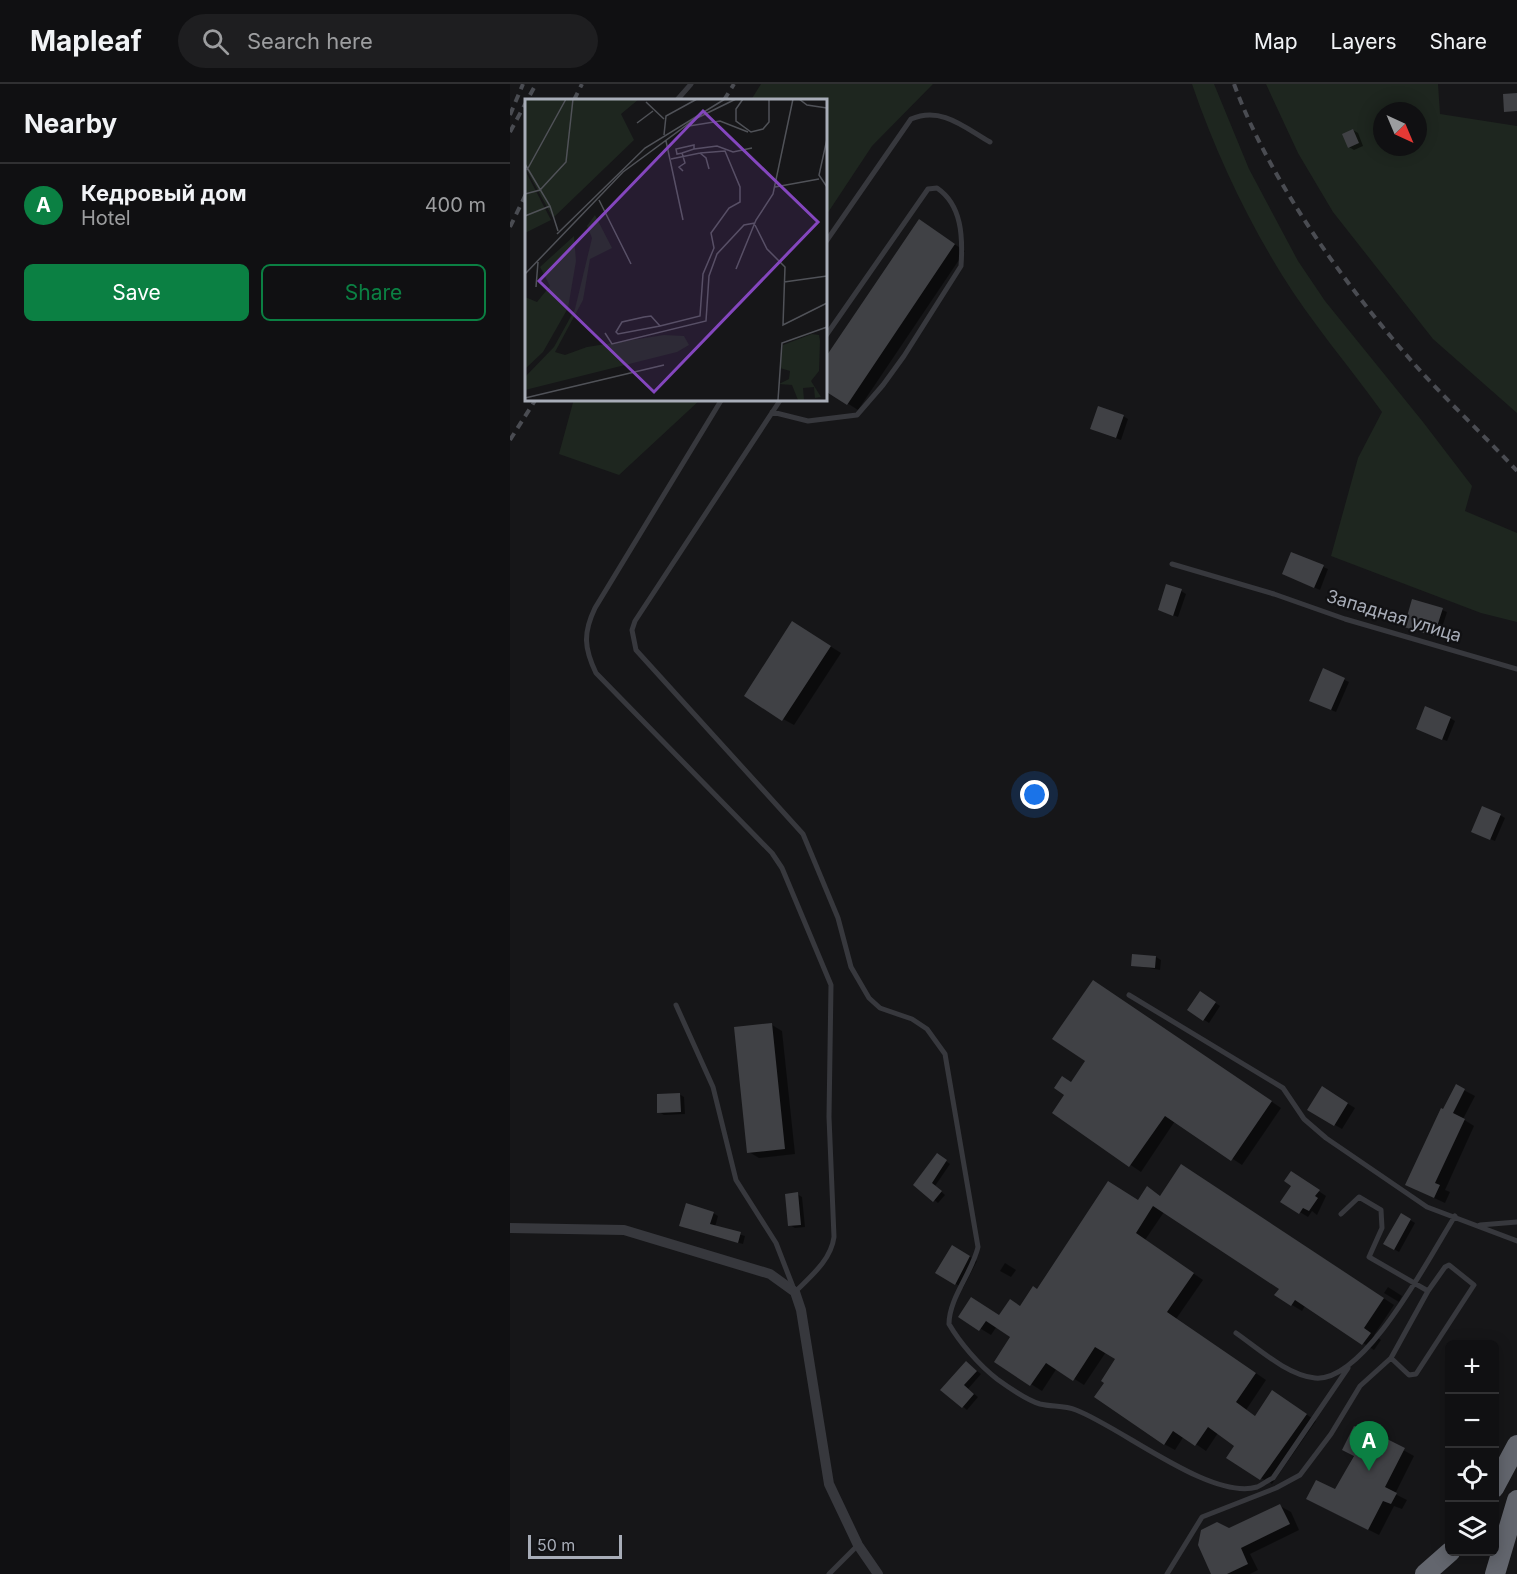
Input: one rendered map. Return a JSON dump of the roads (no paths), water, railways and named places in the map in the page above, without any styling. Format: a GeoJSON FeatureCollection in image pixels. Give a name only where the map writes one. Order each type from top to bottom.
{"type":"FeatureCollection","features":[{"type":"Feature","properties":{"kind":"highway"},"geometry":{"type":"LineString","coordinates":[[1499,1478],[1517,1444]]}},
{"type":"Feature","properties":{"kind":"highway"},"geometry":{"type":"LineString","coordinates":[[1495,1574],[1517,1500]]}},
{"type":"Feature","properties":{"kind":"highway"},"geometry":{"type":"LineString","coordinates":[[1425,1574],[1445,1556]]}},
{"type":"Feature","properties":{"kind":"street"},"geometry":{"type":"LineString","coordinates":[[510,1228],[624,1230],[770,1274],[795,1292],[801,1310],[829,1484],[858,1545],[879,1574]]}},
{"type":"Feature","properties":{"kind":"lane"},"geometry":{"type":"LineString","coordinates":[[678,99],[691,84]]}},
{"type":"Feature","properties":{"kind":"lane"},"geometry":{"type":"LineString","coordinates":[[826,242],[911,119],[925,113],[936,114],[990,142]]}},
{"type":"Feature","properties":{"kind":"lane"},"geometry":{"type":"LineString","coordinates":[[772,412],[808,421],[857,415],[883,385],[961,266],[962,250],[957,210],[946,194],[937,188],[928,189],[826,336]]}},
{"type":"Feature","properties":{"kind":"lane"},"geometry":{"type":"LineString","coordinates":[[676,1005],[713,1087],[736,1180],[776,1243],[795,1292],[827,1258],[832,1250],[834,1237],[829,1117],[831,985],[782,868],[772,853],[596,673],[586,654],[587,623],[721,400]]}},
{"type":"Feature","properties":{"kind":"lane"},"geometry":{"type":"LineString","coordinates":[[781,400],[635,621],[633,641],[636,650],[803,834],[838,918],[851,967],[869,998],[880,1008],[912,1019],[927,1029],[945,1054],[978,1247],[974,1264],[949,1313],[949,1324],[995,1378],[1039,1404],[1075,1409],[1202,1479],[1239,1488],[1257,1487],[1273,1478],[1348,1368],[1371,1346],[1455,1216]]}},
{"type":"Feature","properties":{"kind":"lane","name":"Западная улица"},"geometry":{"type":"LineString","coordinates":[[1172,564],[1274,594],[1345,619],[1517,667]]}},
{"type":"Feature","properties":{"kind":"lane"},"geometry":{"type":"LineString","coordinates":[[1130,995],[1283,1088],[1304,1119],[1326,1138],[1427,1207],[1517,1241]]}},
{"type":"Feature","properties":{"kind":"lane"},"geometry":{"type":"LineString","coordinates":[[1341,1214],[1359,1197],[1381,1210],[1382,1228],[1369,1257],[1428,1292]]}},
{"type":"Feature","properties":{"kind":"lane"},"geometry":{"type":"LineString","coordinates":[[1478,1225],[1517,1222]]}},
{"type":"Feature","properties":{"kind":"lane"},"geometry":{"type":"LineString","coordinates":[[1167,1574],[1202,1516],[1276,1488],[1300,1475],[1331,1434],[1360,1386],[1391,1358],[1428,1292],[1445,1267],[1449,1265],[1474,1285],[1416,1374],[1409,1375],[1391,1358]]}},
{"type":"Feature","properties":{"kind":"lane"},"geometry":{"type":"LineString","coordinates":[[1236,1334],[1297,1374],[1317,1378],[1333,1375],[1348,1368]]}},
{"type":"Feature","properties":{"kind":"lane"},"geometry":{"type":"LineString","coordinates":[[829,1574],[858,1545]]}},
{"type":"Feature","properties":{"kind":"railway"},"geometry":{"type":"LineString","coordinates":[[510,115],[523,84]]}},
{"type":"Feature","properties":{"kind":"railway"},"geometry":{"type":"LineString","coordinates":[[528,99],[536,84]]}},
{"type":"Feature","properties":{"kind":"railway"},"geometry":{"type":"LineString","coordinates":[[574,99],[582,84]]}},
{"type":"Feature","properties":{"kind":"railway"},"geometry":{"type":"LineString","coordinates":[[725,99],[734,84]]}},
{"type":"Feature","properties":{"kind":"railway"},"geometry":{"type":"LineString","coordinates":[[1234,84],[1249,121],[1289,196],[1338,268],[1416,366],[1517,471]]}},
{"type":"Feature","properties":{"kind":"railway"},"geometry":{"type":"LineString","coordinates":[[510,132],[525,104]]}},
{"type":"Feature","properties":{"kind":"railway"},"geometry":{"type":"LineString","coordinates":[[510,227],[525,196]]}},
{"type":"Feature","properties":{"kind":"railway"},"geometry":{"type":"LineString","coordinates":[[510,440],[535,400]]}},
{"type":"Feature","properties":{"kind":"place","name":"Кедровый дом"},"geometry":{"type":"Point","coordinates":[1369,1471]}}]}
